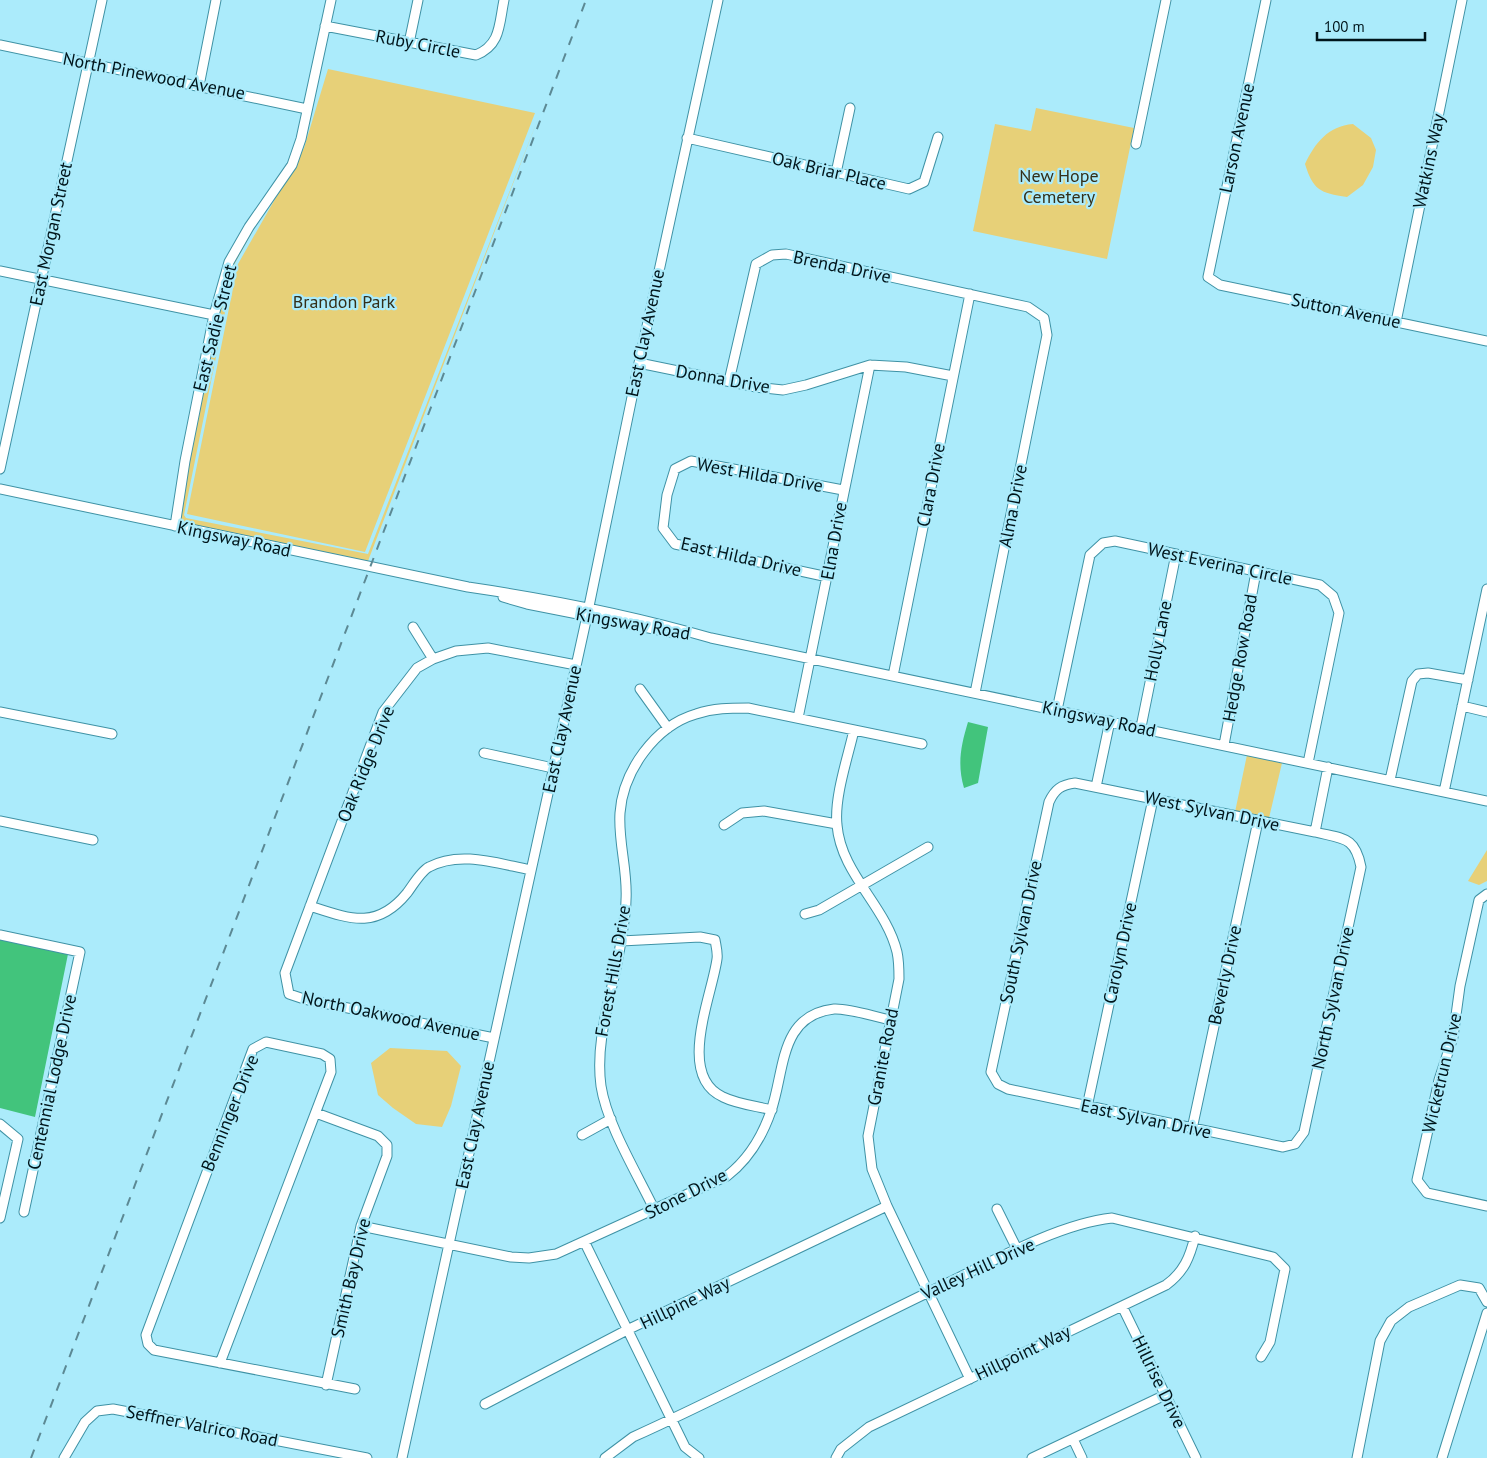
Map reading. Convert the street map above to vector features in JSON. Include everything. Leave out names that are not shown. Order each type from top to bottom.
[{"type":"street","name":"East Morgan Street","points":[[0,469],[102,0]]},
{"type":"street","points":[[199,86],[216,0]]},
{"type":"street","name":"East Sadie Street","points":[[175,526],[185,461],[214,315],[229,262],[249,227],[292,165],[301,139],[330,0]]},
{"type":"street","points":[[409,43],[418,0]]},
{"type":"street","name":"Ruby Circle","points":[[325,26],[476,55],[489,50],[496,37],[504,0]]},
{"type":"street","name":"East Clay Avenue","points":[[402,1458],[588,612],[639,363],[718,0]]},
{"type":"street","points":[[1136,144],[1166,0]]},
{"type":"street","name":"Larson Avenue","points":[[1208,277],[1266,0]]},
{"type":"street","name":"Watkins Way","points":[[1396,322],[1462,0]]},
{"type":"street","name":"North Pinewood Avenue","points":[[0,45],[307,109]]},
{"type":"street","points":[[836,172],[850,108]]},
{"type":"street","name":"Oak Briar Place","points":[[687,138],[909,189],[924,182],[938,137]]},
{"type":"street","name":"Brenda Drive","points":[[729,381],[756,264],[772,254],[786,254],[1028,306],[1044,318]]},
{"type":"street","points":[[0,271],[214,315]]},
{"type":"street","name":"Sutton Avenue","points":[[1208,277],[1220,285],[1487,341]]},
{"type":"street","name":"Clara Drive","points":[[893,676],[970,294]]},
{"type":"street","name":"Alma Drive","points":[[975,693],[1048,335],[1044,318]]},
{"type":"street","name":"Donna Drive","points":[[639,363],[783,390],[806,385],[870,365],[906,367],[953,376]]},
{"type":"street","name":"Elna Drive","points":[[798,718],[870,365]]},
{"type":"street","name":"West Hilda Drive","points":[[667,495],[675,469],[691,461],[843,490]]},
{"type":"street","name":"Kingsway Road","points":[[0,489],[468,587],[527,604],[588,612],[665,631],[711,638],[1487,801]]},
{"type":"street","name":"East Hilda Drive","points":[[667,495],[663,528],[675,544],[828,577]]},
{"type":"street","name":"West Everina Circle","points":[[1057,710],[1090,555],[1103,543],[1116,541],[1320,585],[1333,596],[1339,613],[1308,763]]},
{"type":"street","name":"Holly Lane","points":[[1141,727],[1176,554]]},
{"type":"street","name":"Hedge Row Road","points":[[1224,745],[1256,572]]},
{"type":"street","points":[[1444,792],[1468,680],[1484,621],[1487,589]]},
{"type":"street","points":[[413,626],[433,659]]},
{"type":"street","name":"Oak Ridge Drive","points":[[289,994],[285,973],[383,712],[417,668],[433,659],[456,651],[488,648],[576,665]]},
{"type":"street","points":[[1390,780],[1412,681],[1418,674],[1428,673],[1468,680]]},
{"type":"street","points":[[640,690],[668,728]]},
{"type":"street","points":[[1462,706],[1487,712]]},
{"type":"street","name":"Forest Hills Drive","points":[[655,1211],[611,1119],[601,1087],[599,1051],[621,942],[626,899],[620,813],[627,782],[644,752],[668,728],[694,714],[722,708],[748,708],[922,744]]},
{"type":"street","points":[[0,712],[112,734]]},
{"type":"street","points":[[1096,787],[1110,721]]},
{"type":"street","name":"Granite Road","points":[[854,730],[840,798],[837,824],[843,854],[890,931],[898,953],[899,979],[868,1136],[872,1169],[886,1206],[970,1379]]},
{"type":"street","points":[[484,753],[553,768]]},
{"type":"street","points":[[1315,832],[1328,767]]},
{"type":"street","name":"West Sylvan Drive","points":[[1063,784],[1075,783],[1315,832],[1347,840],[1358,850]]},
{"type":"street","name":"South Sylvan Drive","points":[[998,1084],[991,1072],[1048,802],[1054,791],[1063,784]]},
{"type":"street","name":"Carolyn Drive","points":[[1087,1107],[1153,799]]},
{"type":"street","points":[[724,825],[742,813],[764,811],[837,824]]},
{"type":"street","points":[[0,821],[93,840]]},
{"type":"street","name":"Beverly Drive","points":[[1192,1129],[1258,821]]},
{"type":"street","points":[[805,914],[820,910],[928,846]]},
{"type":"street","name":"North Sylvan Drive","points":[[1295,1144],[1304,1132],[1362,867],[1358,850]]},
{"type":"street","points":[[310,906],[350,919],[373,917],[395,907],[428,867],[453,859],[472,859],[531,870]]},
{"type":"street","name":"Wicketrun Drive","points":[[1487,894],[1479,900],[1460,986],[1453,1038],[1440,1080],[1417,1180],[1427,1193],[1487,1206]]},
{"type":"street","name":"Centennial Lodge Drive","points":[[0,935],[80,952],[24,1212]]},
{"type":"street","points":[[621,942],[700,937],[715,940],[718,957],[700,1039],[701,1071],[710,1087],[723,1097],[772,1110]]},
{"type":"street","name":"North Oakwood Avenue","points":[[289,994],[304,999],[494,1038]]},
{"type":"street","name":"Stone Drive","points":[[361,1226],[511,1257],[529,1258],[556,1254],[655,1211],[727,1176],[736,1169],[758,1142],[772,1110],[787,1044],[798,1026],[815,1014],[836,1009],[891,1020]]},
{"type":"street","name":"Benninger Drive","points":[[266,1042],[322,1054],[330,1059],[331,1072],[220,1363],[154,1350],[148,1344],[146,1335],[252,1049],[266,1042]]},
{"type":"street","name":"East Sylvan Drive","points":[[998,1084],[1008,1090],[1192,1129],[1283,1147],[1295,1144]]},
{"type":"street","name":"Smith Bay Drive","points":[[316,1113],[378,1136],[387,1145],[387,1156],[361,1226],[326,1385]]},
{"type":"street","points":[[582,1135],[611,1119]]},
{"type":"street","points":[[0,1124],[18,1139],[0,1218]]},
{"type":"street","name":"Hillpine Way","points":[[485,1404],[627,1330],[886,1206]]},
{"type":"street","points":[[997,1209],[1017,1249]]},
{"type":"street","name":"Valley Hill Drive","points":[[605,1458],[633,1437],[1017,1249],[1094,1220],[1112,1218],[1195,1236],[1273,1257],[1285,1270],[1270,1342],[1261,1356]]},
{"type":"street","name":"Hillpoint Way","points":[[836,1458],[841,1449],[869,1427],[1166,1285],[1177,1277],[1190,1258],[1195,1236]]},
{"type":"street","points":[[584,1243],[685,1447],[699,1458]]},
{"type":"street","points":[[1357,1458],[1380,1342],[1391,1321],[1409,1307],[1460,1285],[1479,1288],[1487,1302]]},
{"type":"street","name":"Hillrise Drive","points":[[1122,1306],[1196,1458]]},
{"type":"street","points":[[1442,1458],[1487,1313]]},
{"type":"street","points":[[220,1363],[326,1385],[355,1389]]},
{"type":"street","points":[[1032,1458],[1165,1394]]},
{"type":"street","name":"Seffner Valrico Road","points":[[64,1458],[85,1422],[97,1411],[113,1408],[367,1458]]},
{"type":"street","points":[[1073,1439],[1082,1458]]},
{"type":"green space","name":"Brandon Park","points":[[328,69],[535,113],[365,552],[187,514],[238,264],[304,148]]},
{"type":"green space","name":"New Hope Cemetery","points":[[1036,108],[1134,128],[1107,259],[973,231],[995,124],[1031,131]]},
{"type":"green space","points":[[539,116],[368,561],[180,523],[189,462],[218,316],[233,263],[261,216],[235,263],[184,515],[186,518],[368,554]]},
{"type":"green space","points":[[1353,124],[1371,138],[1376,150],[1373,167],[1363,185],[1347,197],[1324,192],[1311,180],[1305,164],[1313,149],[1329,132],[1344,125]]},
{"type":"green space","points":[[1247,755],[1282,763],[1269,818],[1235,812]]},
{"type":"green space","points":[[1487,850],[1487,881],[1479,885],[1468,881]]},
{"type":"green space","points":[[390,1048],[447,1051],[461,1066],[451,1106],[442,1127],[416,1124],[378,1095],[371,1063]]},
{"type":"shaded area","points":[[968,722],[988,727],[978,783],[964,788],[960,763],[963,739]]},
{"type":"shaded area","points":[[0,939],[68,954],[35,1117],[0,1108]]},
{"type":"railway","points":[[31,1458],[586,0]]}]
